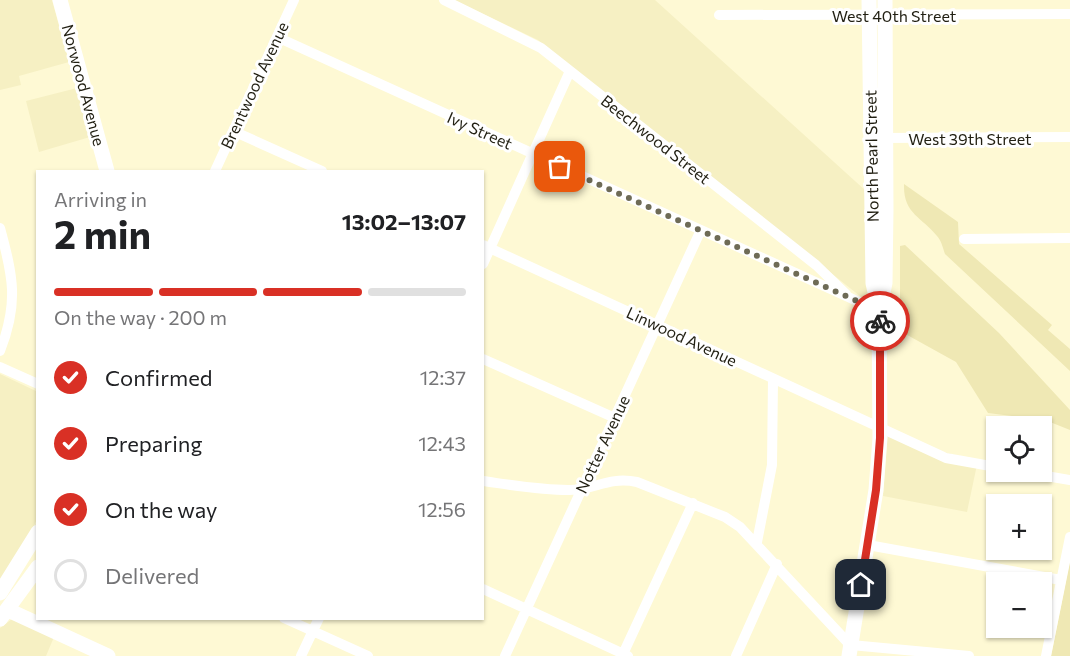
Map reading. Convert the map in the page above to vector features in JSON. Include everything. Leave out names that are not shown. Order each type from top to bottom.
[{"type":"street","name":"Norwood Avenue","points":[[60,0],[107,170]]},
{"type":"street","name":"Brentwood Avenue","points":[[214,170],[294,0]]},
{"type":"street","name":"Beechwood Street","points":[[444,0],[529,40],[816,266],[853,300]]},
{"type":"street","name":"West 40th Street","points":[[719,15],[877,8],[1070,14]]},
{"type":"street","name":"North Pearl Street","points":[[852,652],[876,490],[880,428],[879,311],[873,283],[878,138],[877,8]]},
{"type":"street","name":"Ivy Street","points":[[277,37],[700,232],[879,311]]},
{"type":"street","points":[[487,247],[533,154],[570,71]]},
{"type":"street","points":[[233,131],[320,170]]},
{"type":"street","name":"West 39th Street","points":[[878,138],[1070,137]]},
{"type":"street","points":[[0,228],[14,295],[10,327],[0,351]]},
{"type":"street","name":"Notter Avenue","points":[[505,656],[700,232]]},
{"type":"street","points":[[964,239],[1070,238]]},
{"type":"street","name":"Linwood Avenue","points":[[487,247],[946,458],[986,466]]},
{"type":"street","points":[[484,359],[615,418]]},
{"type":"street","points":[[0,367],[36,383]]},
{"type":"street","points":[[757,542],[772,465],[773,379]]},
{"type":"street","points":[[1052,477],[1070,480]]},
{"type":"street","points":[[484,481],[570,490],[611,479],[637,482],[725,517],[757,542],[852,652],[969,656]]},
{"type":"street","points":[[484,589],[626,655],[693,503]]},
{"type":"street","points":[[0,593],[36,535]]},
{"type":"street","points":[[1046,656],[1070,537]]},
{"type":"street","points":[[868,545],[1061,580]]},
{"type":"street","points":[[29,581],[28,571],[36,556]]},
{"type":"street","points":[[736,656],[777,564]]},
{"type":"street","points":[[36,570],[4,615],[108,656]]},
{"type":"street","points":[[288,620],[368,656]]},
{"type":"street","points":[[301,656],[318,620]]},
{"type":"shaded area","points":[[0,0],[52,0],[69,62],[19,76],[21,85],[0,90]]},
{"type":"shaded area","points":[[454,0],[655,0],[866,191],[870,304],[538,40]]},
{"type":"shaded area","points":[[77,88],[90,137],[39,152],[26,101]]},
{"type":"shaded area","points":[[904,184],[958,222],[959,244],[1052,325],[1048,330],[1070,349],[1070,371],[945,254],[938,238],[910,209]]},
{"type":"shaded area","points":[[905,245],[999,333],[1070,410],[1070,430],[1052,423],[1052,416],[1012,416],[988,413],[956,362],[900,331],[900,246]]},
{"type":"shaded area","points":[[0,374],[36,391],[36,521],[21,553],[0,584]]},
{"type":"shaded area","points":[[888,427],[943,452],[978,460],[967,512],[883,496]]},
{"type":"shaded area","points":[[1070,561],[1070,656],[1051,656]]},
{"type":"shaded area","points":[[12,619],[54,637],[46,656],[0,656],[0,628]]},
{"type":"way so far","points":[[560,167],[879,311],[880,321]]},
{"type":"route","points":[[861,585],[876,490],[880,438],[880,321]]}]
